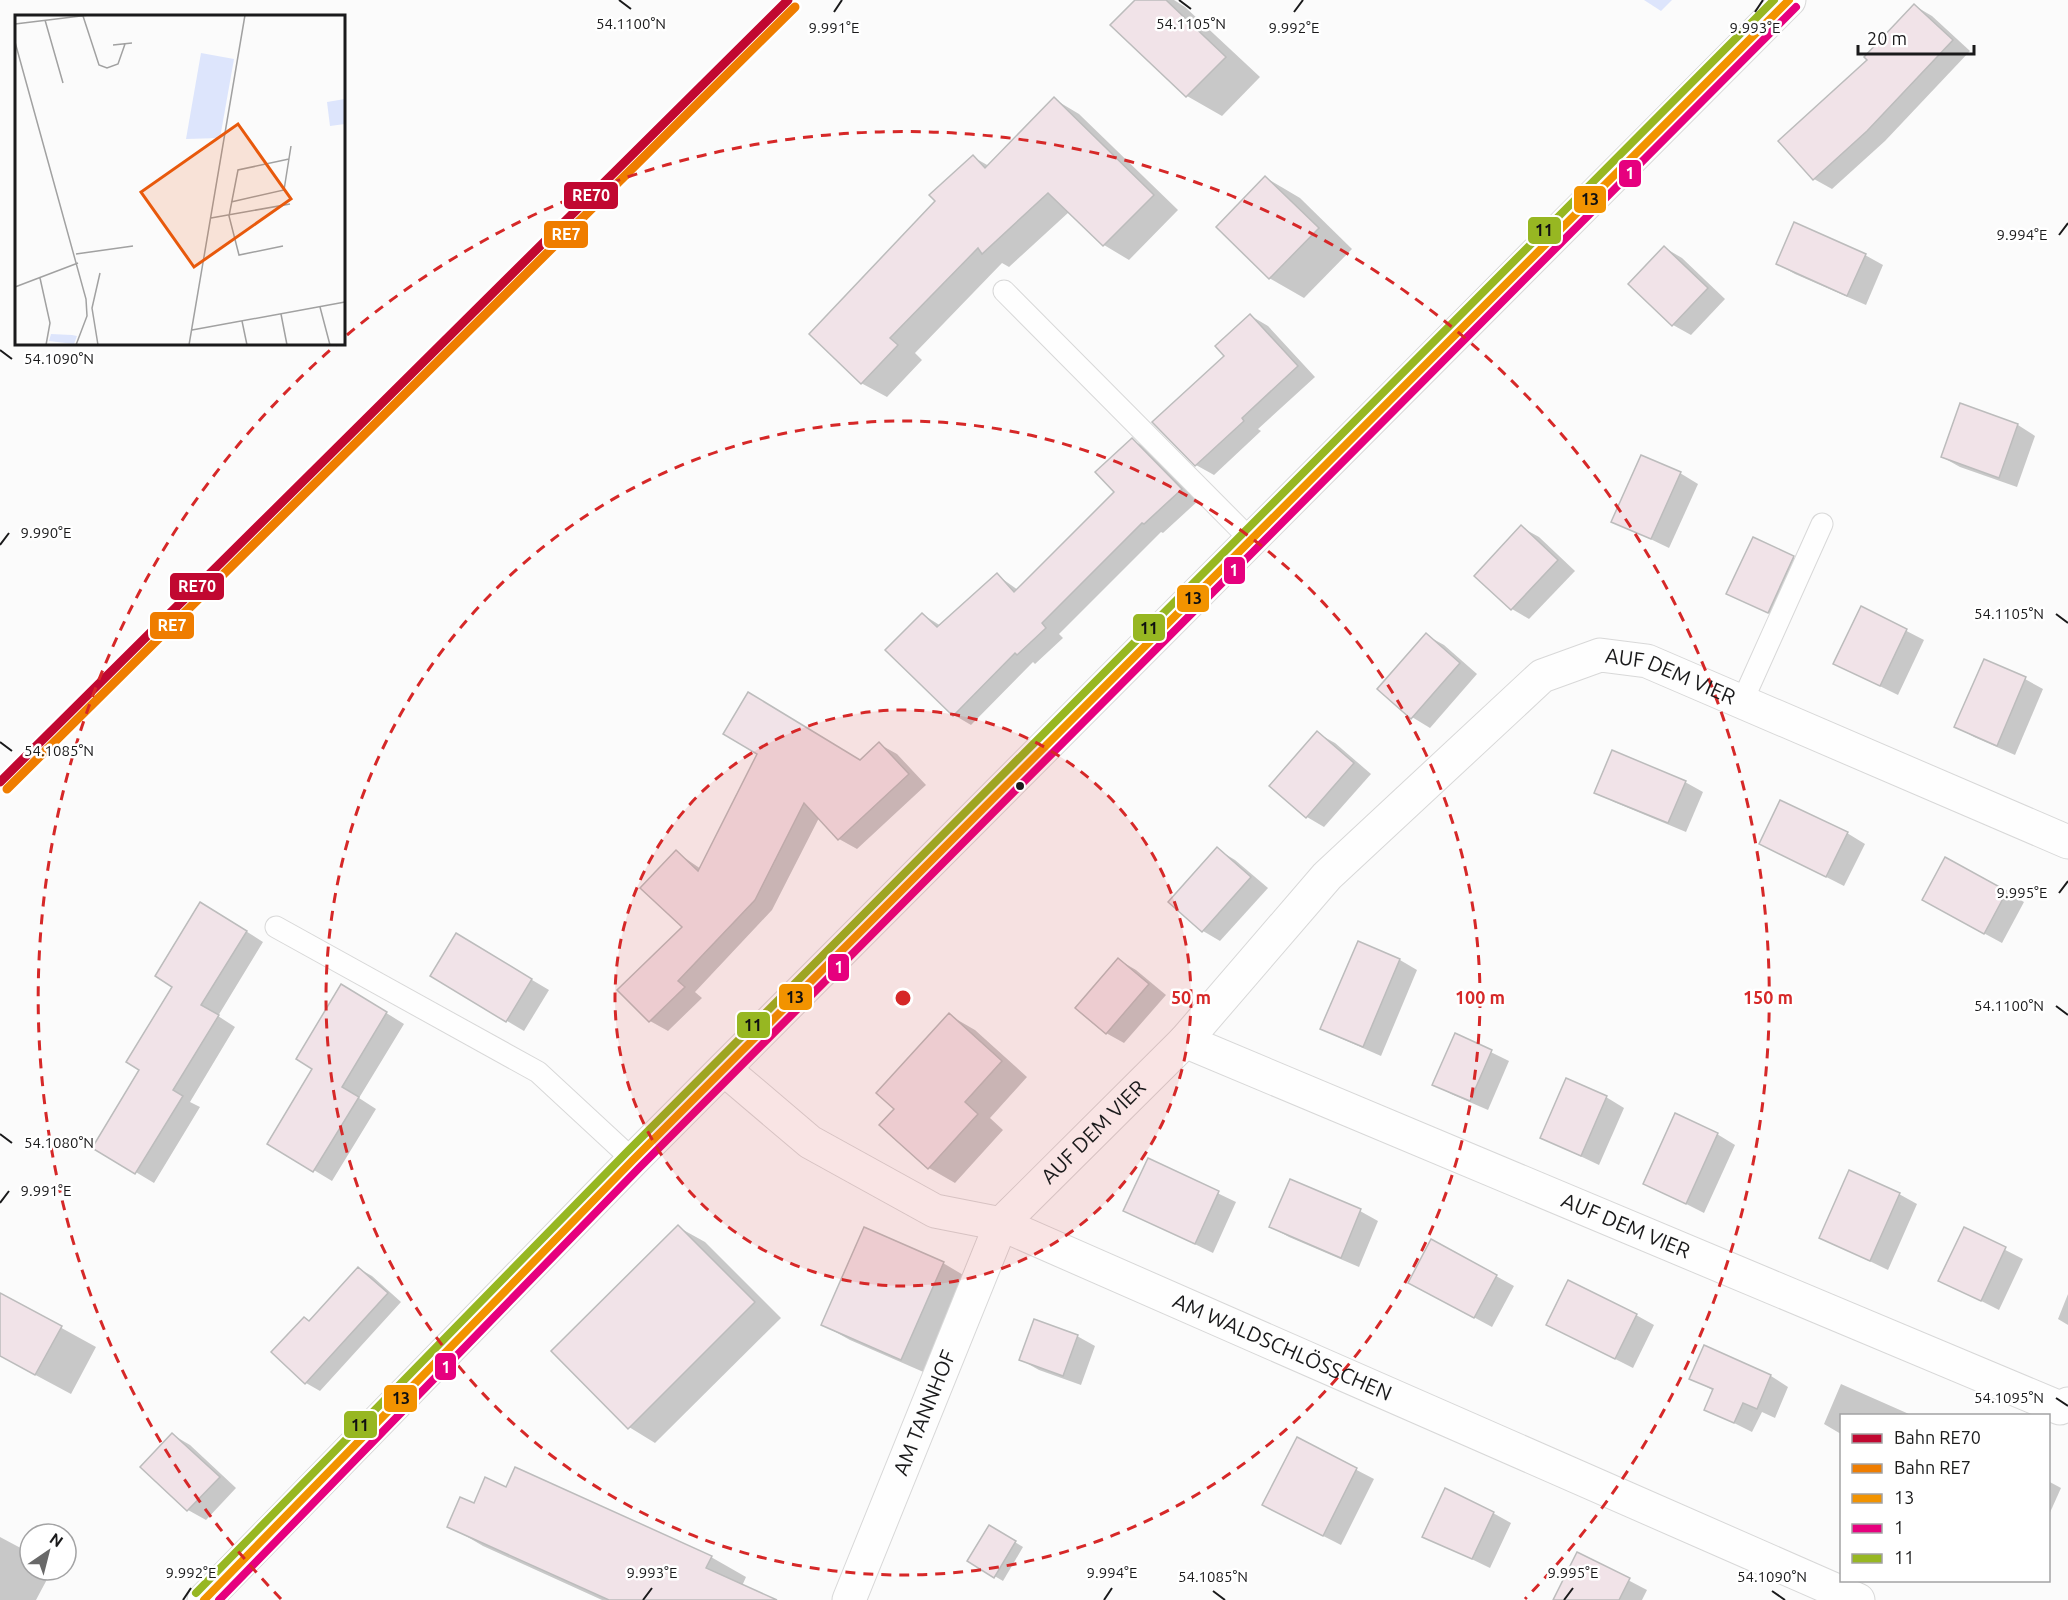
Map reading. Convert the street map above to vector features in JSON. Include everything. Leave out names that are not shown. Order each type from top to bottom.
[{"type":"street","points":[[204,1600],[633,1160],[1789,0]]},
{"type":"street","name":"AUF DEM VIER","points":[[1001,1224],[1185,1041],[1327,876],[1542,676],[1600,655],[1647,661],[2068,842]]},
{"type":"street","name":"AUF DEM VIER","points":[[1185,1041],[2060,1408],[2068,1404]]},
{"type":"street","name":"AM WALDSCHLÖSSCHEN","points":[[724,1069],[810,1142],[935,1211],[1001,1224],[1858,1600]]},
{"type":"street","name":"AM TANNHOF","points":[[849,1600],[1001,1224]]},
{"type":"lane","points":[[1004,291],[1250,539]]},
{"type":"lane","points":[[1742,702],[1822,524]]},
{"type":"lane","points":[[276,927],[538,1072],[633,1160]]},
{"type":"shaded area","points":[[1644,0],[1672,0],[1661,11]]},
{"type":"building","points":[[1135,0],[1166,0],[1226,57],[1186,97],[1110,25]]},
{"type":"building","points":[[1914,4],[1953,40],[1867,131],[1813,180],[1778,141],[1867,60],[1864,57]]},
{"type":"building","points":[[1054,97],[1154,195],[1103,246],[1048,193],[982,254],[978,248],[890,338],[898,345],[861,384],[809,334],[935,201],[929,195],[973,155],[985,168]]},
{"type":"building","points":[[1265,176],[1319,228],[1269,279],[1216,227]]},
{"type":"building","points":[[1794,222],[1866,254],[1847,296],[1776,264]]},
{"type":"building","points":[[1664,246],[1708,288],[1672,326],[1628,284]]},
{"type":"building","points":[[1250,314],[1298,366],[1242,418],[1244,421],[1195,466],[1152,422],[1224,356],[1215,346]]},
{"type":"building","points":[[1960,403],[2018,424],[1999,478],[1941,457]]},
{"type":"building","points":[[1132,438],[1182,489],[1144,524],[1142,523],[1042,623],[1046,628],[1017,655],[1015,653],[953,716],[885,650],[922,613],[937,627],[997,573],[1014,592],[1114,492],[1095,472]]},
{"type":"building","points":[[1641,455],[1681,472],[1651,539],[1611,522]]},
{"type":"building","points":[[1521,525],[1558,560],[1511,610],[1474,576]]},
{"type":"building","points":[[1753,537],[1794,556],[1768,613],[1726,594]]},
{"type":"building","points":[[1861,606],[1907,629],[1880,686],[1833,664]]},
{"type":"building","points":[[1426,633],[1460,663],[1411,719],[1377,689]]},
{"type":"building","points":[[1984,659],[2026,677],[1997,746],[1954,727]]},
{"type":"building","points":[[748,692],[860,760],[879,742],[909,774],[838,840],[804,803],[755,900],[678,981],[685,987],[649,1022],[617,990],[682,927],[640,888],[676,850],[698,871],[757,754],[723,734]]},
{"type":"building","points":[[1317,731],[1354,763],[1306,818],[1269,786]]},
{"type":"building","points":[[1612,750],[1686,781],[1668,823],[1594,793]]},
{"type":"building","points":[[1780,800],[1848,832],[1826,877],[1759,844]]},
{"type":"building","points":[[1217,847],[1251,877],[1202,932],[1168,902]]},
{"type":"building","points":[[1945,857],[2007,891],[1984,934],[1922,900]]},
{"type":"building","points":[[200,902],[247,931],[201,1005],[219,1015],[173,1090],[183,1096],[135,1174],[92,1148],[139,1070],[126,1062],[172,987],[155,976]]},
{"type":"building","points":[[456,933],[532,979],[506,1022],[430,976]]},
{"type":"building","points":[[1358,941],[1400,959],[1363,1047],[1320,1029]]},
{"type":"building","points":[[1118,958],[1149,984],[1106,1034],[1075,1008]]},
{"type":"building","points":[[341,984],[387,1012],[342,1087],[359,1097],[313,1172],[267,1144],[312,1069],[296,1059]]},
{"type":"building","points":[[949,1013],[1002,1061],[965,1102],[978,1114],[928,1169],[879,1125],[894,1109],[876,1093]]},
{"type":"building","points":[[1455,1033],[1492,1050],[1470,1101],[1432,1085]]},
{"type":"building","points":[[1566,1078],[1607,1096],[1581,1156],[1540,1138]]},
{"type":"building","points":[[1675,1113],[1718,1133],[1686,1204],[1643,1184]]},
{"type":"building","points":[[1148,1158],[1219,1191],[1195,1244],[1123,1211]]},
{"type":"building","points":[[1849,1170],[1900,1193],[1870,1261],[1819,1238]]},
{"type":"building","points":[[1290,1179],[1361,1209],[1341,1258],[1269,1227]]},
{"type":"building","points":[[678,1225],[755,1302],[628,1429],[551,1351]]},
{"type":"building","points":[[864,1227],[944,1262],[901,1360],[821,1325]]},
{"type":"building","points":[[1964,1227],[2006,1247],[1981,1301],[1938,1281]]},
{"type":"building","points":[[1431,1239],[1497,1275],[1474,1318],[1408,1283]]},
{"type":"building","points":[[358,1267],[388,1293],[305,1384],[271,1352],[304,1317],[309,1321]]},
{"type":"building","points":[[1568,1280],[1637,1314],[1615,1359],[1546,1325]]},
{"type":"building","points":[[0,1293],[62,1326],[35,1375],[0,1356]]},
{"type":"building","points":[[1034,1319],[1078,1335],[1063,1376],[1019,1360]]},
{"type":"building","points":[[1704,1345],[1771,1375],[1757,1409],[1743,1403],[1734,1423],[1704,1410],[1713,1389],[1689,1379]]},
{"type":"building","points":[[172,1433],[220,1477],[187,1511],[140,1467]]},
{"type":"building","points":[[1297,1437],[1357,1468],[1323,1536],[1262,1505]]},
{"type":"building","points":[[515,1467],[712,1556],[706,1568],[777,1600],[609,1600],[447,1527],[460,1497],[474,1503],[485,1477],[506,1487]]},
{"type":"building","points":[[1445,1488],[1494,1512],[1472,1559],[1422,1537]]},
{"type":"building","points":[[989,1525],[1016,1541],[994,1578],[967,1561]]},
{"type":"building","points":[[1577,1552],[1630,1578],[1619,1600],[1553,1600]]},
{"type":"rail line","name":"RE70","points":[[0,782],[788,0]]},
{"type":"rail line","name":"RE7","points":[[7,789],[795,7]]},
{"type":"transit line","name":"11","points":[[196,1593],[626,1153],[1774,0]]},
{"type":"transit line","name":"13","points":[[204,1600],[633,1160],[1789,0]]},
{"type":"transit line","name":"1","points":[[219,1600],[640,1167],[1796,7]]}]
